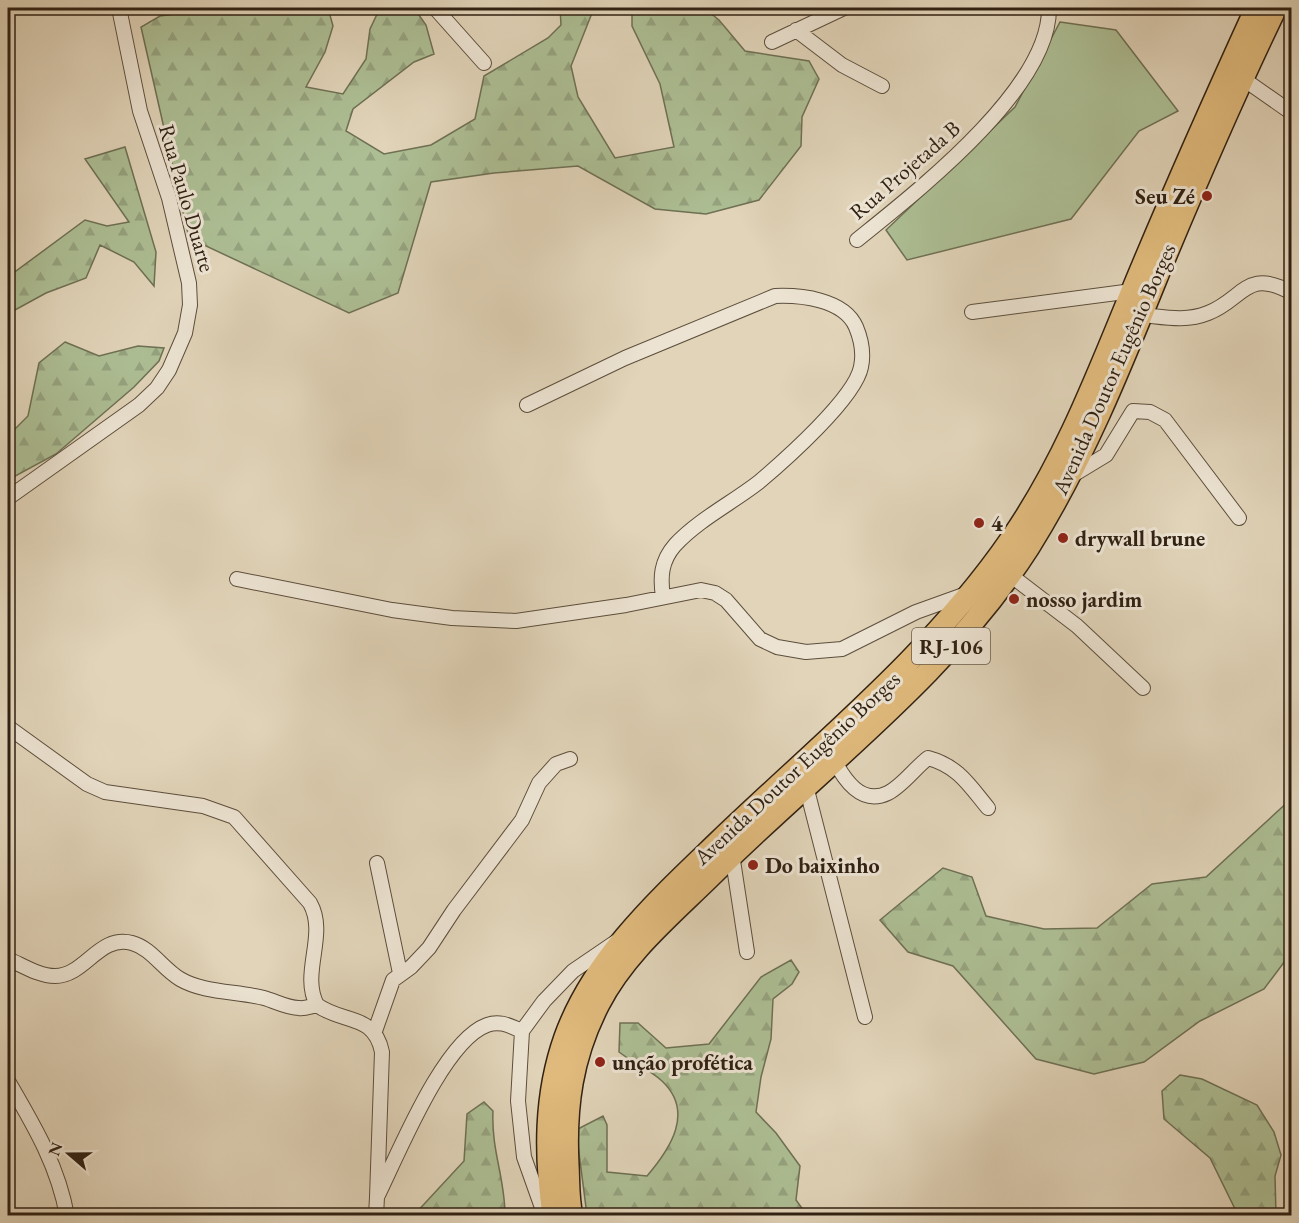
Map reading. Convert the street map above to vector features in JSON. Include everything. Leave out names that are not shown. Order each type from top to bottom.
[{"type":"highway","name":"Avenida Doutor Eugênio Borges","points":[[553,1215],[548,1172],[547,1118],[555,1070],[566,1034],[585,996],[626,935],[762,800],[870,701],[925,646],[1012,538],[1073,434],[1193,145],[1256,8]]},
{"type":"highway","name":"Avenida Doutor Eugênio Borges","points":[[572,1215],[566,1123],[572,1076],[583,1039],[601,1000],[622,969],[655,931],[732,854],[927,671],[988,606],[1028,548],[1068,477],[1142,315],[1242,78],[1276,8]]},
{"type":"street","name":"Rua Paulo Duarte","points":[[8,498],[139,405],[157,388],[169,370],[185,333],[190,305],[189,283],[169,198],[140,111],[119,8]]},
{"type":"street","points":[[435,8],[484,63]]},
{"type":"street","points":[[772,42],[844,8]]},
{"type":"street","name":"Rua Projetada B","points":[[857,240],[948,166],[994,116],[1035,57],[1042,40],[1049,8]]},
{"type":"street","points":[[796,30],[842,65],[882,86]]},
{"type":"street","points":[[1242,78],[1292,113]]},
{"type":"street","points":[[1142,315],[1191,318],[1209,313],[1245,288],[1258,283],[1269,282],[1292,292]]},
{"type":"street","points":[[972,312],[1132,291]]},
{"type":"street","points":[[527,405],[625,358],[775,296],[800,295],[830,304],[853,319],[861,340],[861,366],[857,378],[841,403],[759,481],[674,546],[661,572],[663,597]]},
{"type":"street","points":[[1068,477],[1106,455],[1133,411],[1150,412],[1165,420],[1239,518]]},
{"type":"street","points":[[1009,574],[1077,626],[1143,688]]},
{"type":"street","points":[[237,579],[392,610],[452,618],[516,621],[626,605],[700,590],[716,593],[743,617],[760,639],[777,647],[806,652],[842,648],[916,612],[970,592]]},
{"type":"street","points":[[8,728],[87,784],[105,792],[203,806],[229,814],[241,822],[310,903],[317,915],[312,981],[317,1005]]},
{"type":"street","points":[[834,760],[845,783],[858,792],[874,796],[888,793],[928,758],[943,762],[954,768],[988,808]]},
{"type":"street","points":[[376,1215],[382,1052],[375,1031],[393,980],[411,967],[429,948],[454,910],[522,820],[539,783],[556,764],[570,759]]},
{"type":"street","points":[[806,786],[865,1017]]},
{"type":"street","points":[[732,854],[747,952]]},
{"type":"street","points":[[377,862],[400,973]]},
{"type":"street","points":[[545,1215],[539,1203],[525,1156],[518,1101],[522,1031],[544,1001],[573,971],[626,935]]},
{"type":"street","points":[[8,959],[41,973],[55,976],[68,974],[102,948],[118,942],[132,943],[144,949],[178,978],[193,986],[232,991],[297,1008],[317,1005],[375,1031]]},
{"type":"street","points":[[377,1197],[438,1074],[465,1041],[489,1024],[505,1023],[522,1031]]},
{"type":"street","points":[[8,1081],[35,1126],[56,1171],[67,1215]]},
{"type":"green space","points":[[223,8],[328,8],[333,26],[325,52],[306,87],[343,94],[366,59],[370,29],[380,8],[414,8],[426,25],[434,54],[414,62],[353,109],[346,131],[384,154],[431,145],[475,119],[484,76],[548,38],[561,25],[560,8],[594,8],[571,66],[578,97],[615,158],[674,147],[660,84],[632,26],[632,8],[704,8],[719,20],[745,51],[809,61],[819,79],[802,117],[801,146],[759,200],[706,214],[655,209],[578,166],[494,173],[431,182],[398,293],[349,313],[189,238],[141,27],[160,16]]},
{"type":"green space","points":[[1060,22],[1116,30],[1178,111],[1139,131],[1071,219],[907,260],[886,230],[1015,107]]},
{"type":"green space","points":[[125,147],[156,252],[154,286],[134,262],[100,245],[86,278],[46,293],[13,311],[8,338],[8,277],[85,220],[107,226],[129,222],[85,159]]},
{"type":"green space","points":[[65,342],[99,356],[138,346],[164,348],[159,361],[134,387],[56,454],[8,480],[8,432],[10,434],[28,416],[39,363]]},
{"type":"green space","points":[[1291,799],[1291,953],[1264,989],[1200,1021],[1144,1062],[1094,1074],[1036,1059],[953,966],[908,952],[880,920],[943,868],[972,877],[986,916],[1044,929],[1097,928],[1152,884],[1206,877]]},
{"type":"green space","points":[[791,960],[799,972],[792,984],[773,999],[771,1039],[761,1077],[756,1112],[776,1133],[800,1166],[796,1200],[807,1215],[587,1215],[576,1130],[603,1116],[607,1125],[607,1172],[647,1176],[664,1154],[676,1130],[677,1105],[672,1093],[652,1073],[619,1052],[620,1023],[638,1023],[666,1048],[709,1044],[761,977]]},
{"type":"green space","points":[[1180,1075],[1202,1079],[1257,1105],[1274,1132],[1281,1155],[1275,1176],[1276,1215],[1238,1215],[1210,1158],[1164,1119],[1162,1091]]},
{"type":"green space","points":[[484,1102],[493,1111],[494,1138],[505,1215],[414,1215],[464,1161],[467,1114]]},
{"type":"place","name":"Seu Zé","points":[[1207,196]]},
{"type":"place","name":"4","points":[[979,523]]},
{"type":"place","name":"drywall brune","points":[[1063,538]]},
{"type":"place","name":"nosso jardim","points":[[1014,599]]},
{"type":"place","name":"Do baixinho","points":[[753,865]]},
{"type":"place","name":"unção profética","points":[[600,1062]]}]
